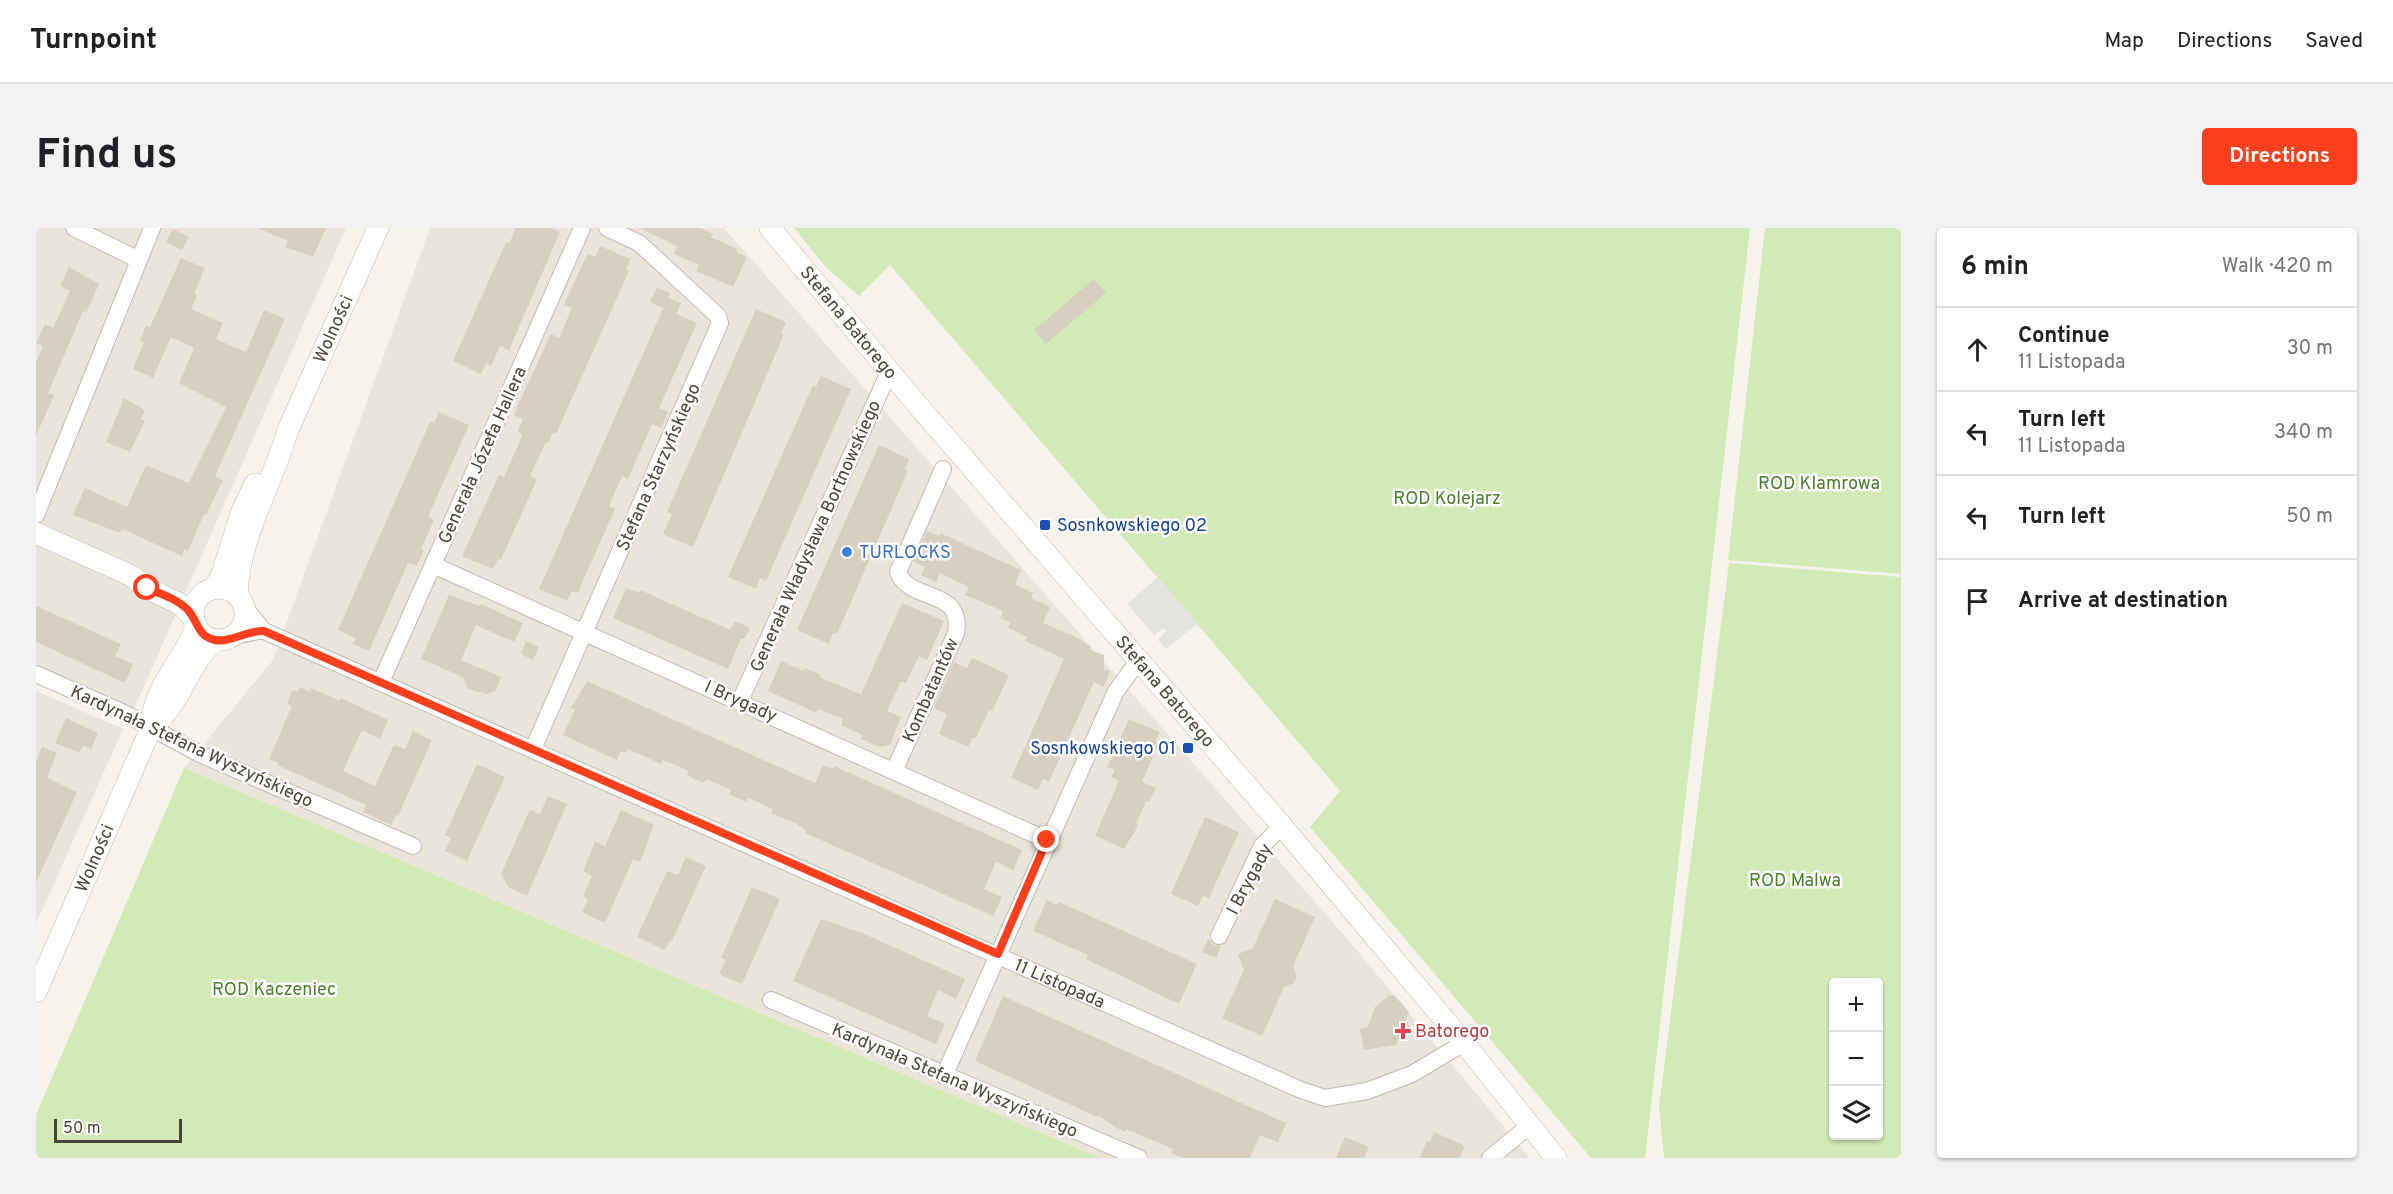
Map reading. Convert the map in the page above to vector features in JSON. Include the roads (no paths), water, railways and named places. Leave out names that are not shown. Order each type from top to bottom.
[{"type":"street","points":[[74,228],[137,259]]},
{"type":"street","points":[[36,515],[137,259],[152,228]]},
{"type":"street","name":"Wolności","points":[[241,601],[237,580],[249,535],[279,461],[288,430],[378,228]]},
{"type":"street","name":"Generała Józefa Hallera","points":[[381,682],[582,228]]},
{"type":"street","name":"Stefana Starzyńskiego","points":[[533,749],[720,322],[718,316],[639,243],[607,228]]},
{"type":"street","name":"Stefana Batorego","points":[[770,228],[889,372],[1282,826],[1464,1043],[1556,1158]]},
{"type":"street","name":"Generała Władysława Bortnowskiego","points":[[740,701],[889,372]]},
{"type":"street","name":"Wolności","points":[[209,591],[225,567],[242,511],[268,456],[288,430]]},
{"type":"street","name":"Kombatantów","points":[[894,771],[956,633],[958,623],[956,613],[949,605],[909,586],[901,580],[898,572],[943,469]]},
{"type":"street","points":[[36,532],[132,576],[147,588],[180,604],[205,636],[226,638],[263,630]]},
{"type":"street","name":"I Brygady","points":[[433,565],[1047,840]]},
{"type":"street","points":[[132,576],[152,578],[188,590],[209,591],[224,588],[241,601],[243,626],[226,638]]},
{"type":"street","points":[[195,622],[195,604],[209,591]]},
{"type":"street","name":"11 Listopada","points":[[241,601],[263,630],[1301,1090],[1325,1098],[1390,1084],[1430,1065],[1464,1043]]},
{"type":"street","name":"Wolności","points":[[36,992],[151,727],[151,709],[189,644],[195,622]]},
{"type":"street","name":"Wolności","points":[[151,727],[165,716],[199,658],[226,638]]},
{"type":"street","points":[[944,1076],[1047,840],[1116,691],[1139,660]]},
{"type":"street","name":"Kardynała Stefana Wyszyńskiego","points":[[36,674],[124,713],[200,754],[413,846]]},
{"type":"street","name":"I Brygady","points":[[1219,936],[1262,846],[1282,826]]},
{"type":"street","name":"Kardynała Stefana Wyszyńskiego","points":[[771,1000],[1138,1158]]},
{"type":"street","points":[[1490,1158],[1529,1126]]},
{"type":"place","name":"Sosnkowskiego 02","points":[[1045,525]]},
{"type":"place","name":"TURLOCKS","points":[[847,552]]},
{"type":"place","name":"Sosnkowskiego 01","points":[[1188,748]]},
{"type":"place","name":"Batorego","points":[[1403,1031]]},
{"type":"park label","name":"ROD Klamrowa","points":[[1819,483]]},
{"type":"park label","name":"ROD Kolejarz","points":[[1447,498]]},
{"type":"park label","name":"ROD Malwa","points":[[1795,880]]},
{"type":"park label","name":"ROD Kaczeniec","points":[[274,989]]}]
